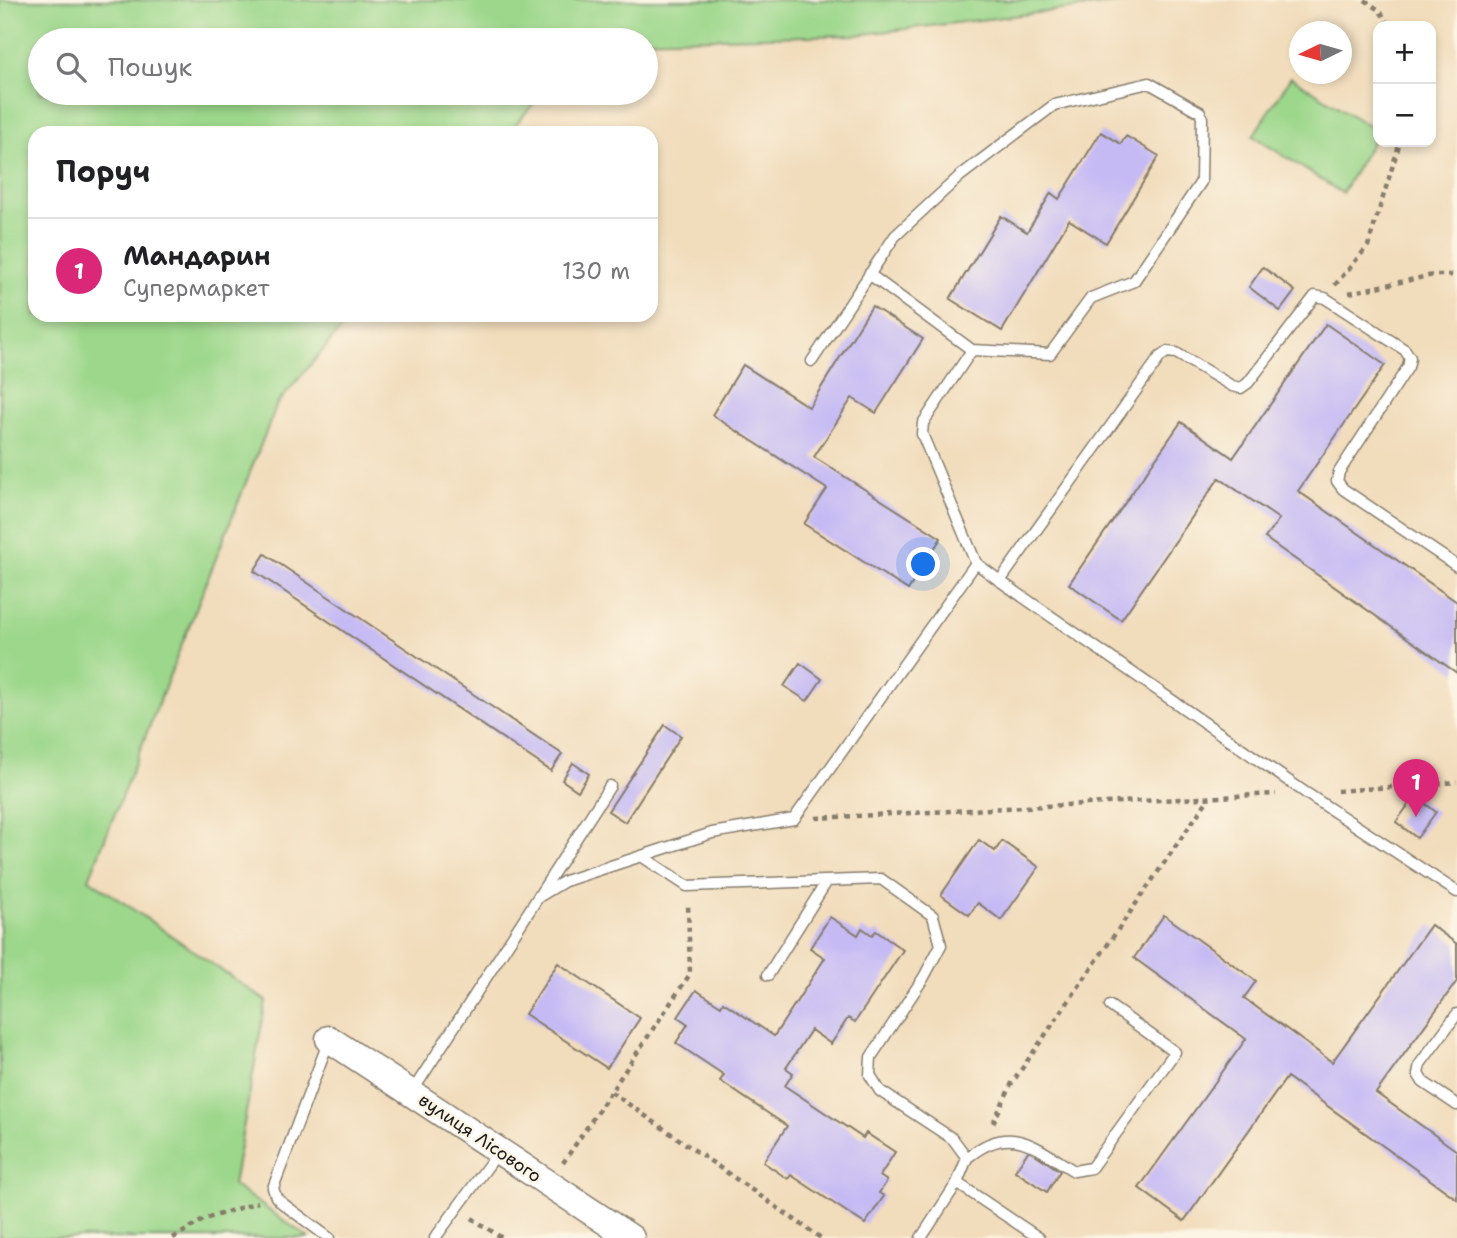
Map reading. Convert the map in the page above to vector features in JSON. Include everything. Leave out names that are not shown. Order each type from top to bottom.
[{"type":"street","name":"вулиця Лісового","points":[[329,1039],[631,1238]]},
{"type":"lane","points":[[812,361],[869,274],[895,236],[939,194],[1054,105],[1149,83],[1200,112],[1202,178],[1134,281],[1091,298],[1050,354],[972,350],[869,274]]},
{"type":"lane","points":[[1000,581],[1160,356],[1167,352],[1176,353],[1232,386],[1241,388],[1248,383],[1315,296],[1325,298],[1405,350],[1410,358],[1408,367],[1339,472],[1337,481],[1343,489],[1457,566]]},
{"type":"lane","points":[[972,350],[921,429],[976,563],[1306,793],[1457,892]]},
{"type":"lane","points":[[540,896],[565,881],[712,833],[794,820],[976,563]]},
{"type":"lane","points":[[412,1093],[610,786]]},
{"type":"lane","points":[[643,857],[687,886],[881,878],[933,916],[941,945],[924,977],[871,1057],[870,1075],[880,1091],[953,1139],[967,1158]]},
{"type":"lane","points":[[768,975],[827,880]]},
{"type":"lane","points":[[921,1238],[957,1183],[967,1158],[981,1146],[1001,1138],[1025,1140],[1074,1171],[1091,1168],[1175,1052],[1110,1006]]},
{"type":"lane","points":[[1457,1014],[1420,1065],[1418,1074],[1423,1082],[1457,1105]]},
{"type":"lane","points":[[329,1039],[274,1188],[276,1197],[330,1238]]},
{"type":"lane","points":[[435,1238],[499,1151]]},
{"type":"lane","points":[[957,1183],[1039,1238]]},
{"type":"path","points":[[1366,0],[1380,11],[1387,21]]},
{"type":"path","points":[[1325,298],[1368,246],[1398,147]]},
{"type":"path","points":[[1325,298],[1433,275],[1457,275]]},
{"type":"path","points":[[794,820],[1306,793],[1457,782]]},
{"type":"path","points":[[981,1146],[1012,1083],[1210,798]]},
{"type":"path","points":[[549,1184],[691,974],[687,886]]},
{"type":"path","points":[[611,1092],[821,1238]]},
{"type":"path","points":[[173,1238],[205,1219],[276,1197]]},
{"type":"path","points":[[457,1208],[502,1238]]},
{"type":"green space","points":[[0,0],[1144,0],[856,35],[658,39],[658,28],[28,28],[28,105],[532,105],[514,126],[28,126],[28,322],[347,322],[277,404],[89,879],[266,1001],[233,1185],[309,1238],[0,1238]]},
{"type":"green space","points":[[1289,80],[1289,84],[1302,84],[1373,129],[1373,140],[1342,193],[1253,136]]},
{"type":"building","points":[[1101,132],[1121,144],[1126,136],[1159,156],[1106,243],[1069,220],[1002,331],[950,299],[1001,216],[1027,232],[1051,193],[1059,199]]},
{"type":"building","points":[[1263,267],[1295,291],[1280,311],[1249,287]]},
{"type":"building","points":[[872,306],[923,339],[876,413],[852,398],[814,457],[941,538],[908,590],[804,524],[827,489],[712,415],[743,365],[809,407]]},
{"type":"building","points":[[1326,324],[1385,365],[1298,491],[1457,602],[1457,673],[1265,538],[1279,519],[1219,478],[1121,620],[1069,584],[1181,422],[1233,458]]},
{"type":"building","points":[[265,554],[562,754],[551,771],[254,571]]},
{"type":"building","points":[[800,663],[822,679],[807,701],[784,686]]},
{"type":"building","points":[[665,725],[681,736],[625,822],[608,811]]},
{"type":"building","points":[[573,763],[589,774],[578,791],[562,780]]},
{"type":"building","points":[[1415,796],[1436,812],[1417,838],[1396,822]]},
{"type":"building","points":[[979,840],[995,851],[1002,841],[1039,867],[1001,920],[978,903],[969,915],[941,895]]},
{"type":"building","points":[[1164,915],[1256,981],[1244,998],[1332,1062],[1431,925],[1457,944],[1457,981],[1376,1093],[1457,1151],[1457,1199],[1287,1077],[1184,1221],[1139,1188],[1246,1039],[1134,958]]},
{"type":"building","points":[[830,917],[858,935],[862,928],[872,935],[876,931],[903,950],[855,1022],[848,1018],[831,1044],[811,1030],[786,1068],[793,1073],[785,1086],[863,1138],[866,1133],[895,1152],[880,1176],[887,1181],[879,1193],[884,1196],[865,1224],[791,1175],[788,1179],[763,1162],[787,1126],[720,1081],[724,1075],[676,1043],[688,1024],[678,1017],[696,990],[721,1006],[723,1002],[774,1036],[825,958],[810,948]]},
{"type":"building","points":[[558,963],[640,1018],[607,1068],[525,1014]]},
{"type":"building","points":[[1029,1150],[1060,1171],[1047,1192],[1015,1171]]},
{"type":"place","name":"Мандарин","points":[[1416,817]]}]
